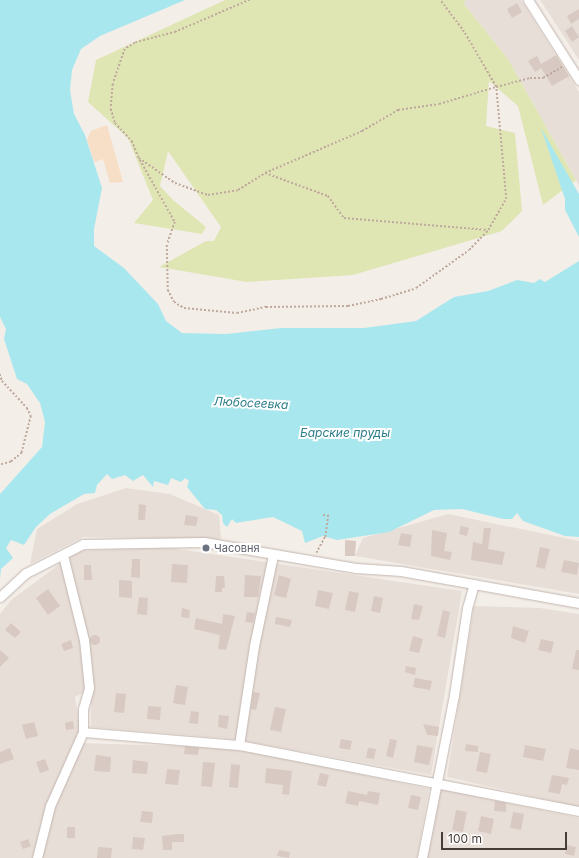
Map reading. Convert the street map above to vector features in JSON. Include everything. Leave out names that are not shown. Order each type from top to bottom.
[{"type":"street","points":[[528,0],[579,80]]},
{"type":"street","points":[[0,597],[26,573],[83,544],[215,544],[314,562],[401,571],[472,581],[579,603]]},
{"type":"street","points":[[213,554],[215,544]]},
{"type":"street","points":[[37,858],[50,806],[83,732],[83,709],[89,688],[85,647],[63,555]]},
{"type":"street","points":[[239,745],[254,646],[273,555]]},
{"type":"street","points":[[422,858],[437,783],[472,581]]},
{"type":"street","points":[[83,732],[239,745],[579,811]]},
{"type":"path","points":[[250,0],[176,32],[135,42],[125,50],[113,84],[111,109],[115,123],[132,141],[139,158],[175,222],[167,245],[168,290],[174,302],[184,308],[237,313],[266,307],[348,306],[382,299],[416,288],[469,250],[488,230],[506,199],[496,87],[464,32],[440,0]]},
{"type":"path","points":[[139,158],[175,183],[208,195],[238,190],[265,173],[362,131],[398,110],[439,104],[530,78],[543,78],[569,65]]},
{"type":"path","points":[[265,173],[328,196],[344,218],[488,230]]},
{"type":"path","points":[[0,374],[2,381],[27,408],[31,416],[22,453],[11,462],[0,465]]},
{"type":"path","points":[[314,562],[325,537],[329,516],[323,515]]},
{"type":"shaded area","points":[[465,0],[521,0],[579,92],[579,185],[508,59],[464,4]]},
{"type":"shaded area","points":[[540,0],[579,0],[579,60]]},
{"type":"shaded area","points":[[126,488],[170,494],[219,515],[221,539],[83,537],[30,564],[37,529],[77,504]]},
{"type":"shaded area","points":[[448,514],[579,541],[579,594],[355,556],[363,538]]},
{"type":"shaded area","points":[[165,547],[462,591],[431,775],[234,739],[91,727],[91,695],[68,564],[73,551]]},
{"type":"shaded area","points":[[61,563],[82,647],[86,692],[75,697],[81,730],[33,858],[0,858],[0,614],[11,600]]},
{"type":"shaded area","points":[[474,606],[540,608],[579,614],[579,807],[447,777]]},
{"type":"shaded area","points":[[81,743],[238,748],[429,789],[417,858],[40,858],[51,810]]},
{"type":"shaded area","points":[[440,789],[579,818],[579,858],[427,858]]},
{"type":"green space","points":[[225,0],[465,0],[464,4],[508,59],[576,180],[543,205],[518,106],[489,81],[486,126],[515,133],[522,211],[502,231],[353,275],[247,282],[159,267],[206,241],[214,241],[221,227],[168,151],[160,186],[173,200],[206,227],[202,234],[134,223],[153,200],[128,138],[88,102],[96,60]]},
{"type":"sand","points":[[107,125],[123,182],[110,183],[103,159],[94,162],[87,140],[91,131]]},
{"type":"water","name":"Барские пруды","points":[[0,0],[185,0],[100,36],[81,49],[72,70],[70,90],[74,114],[85,135],[102,188],[94,229],[94,246],[124,268],[158,304],[166,321],[182,333],[227,334],[281,328],[364,328],[416,321],[454,297],[488,291],[517,280],[534,283],[540,279],[545,282],[579,261],[579,537],[565,536],[523,521],[517,513],[512,519],[503,519],[462,509],[434,510],[389,532],[337,540],[323,536],[305,543],[302,531],[273,517],[236,523],[232,519],[227,527],[223,523],[222,515],[216,510],[205,509],[187,487],[189,481],[185,478],[181,482],[171,478],[168,485],[154,481],[153,487],[143,475],[133,481],[125,475],[112,479],[107,474],[97,485],[95,493],[84,494],[50,514],[36,527],[24,545],[11,540],[6,548],[13,558],[1,569],[0,579],[0,494],[42,447],[45,422],[40,403],[27,384],[17,379],[4,339],[6,329],[0,317]]},
{"type":"water","points":[[541,128],[579,194],[579,237],[565,210],[565,199]]},
{"type":"building","points":[[517,3],[522,12],[512,18],[507,9]]},
{"type":"building","points":[[579,9],[579,19],[571,24],[567,16]]},
{"type":"building","points":[[572,26],[579,37],[572,42],[565,31]]},
{"type":"building","points":[[556,55],[569,76],[552,86],[541,68],[535,72],[528,61],[537,56],[541,64]]},
{"type":"building","points":[[139,504],[146,505],[145,520],[138,520]]},
{"type":"building","points":[[186,515],[198,517],[196,526],[184,525]]},
{"type":"building","points":[[461,526],[469,528],[467,536],[459,534]]},
{"type":"building","points":[[484,528],[491,528],[488,549],[505,552],[502,565],[471,560],[473,542],[482,544]]},
{"type":"building","points":[[432,530],[447,533],[444,551],[452,552],[450,560],[431,556]]},
{"type":"building","points":[[401,533],[412,535],[410,547],[398,545]]},
{"type":"building","points":[[345,540],[356,541],[355,556],[345,556]]},
{"type":"building","points":[[540,547],[550,549],[545,569],[536,567]]},
{"type":"building","points":[[132,559],[140,559],[140,578],[131,577]]},
{"type":"building","points":[[564,560],[579,563],[577,575],[561,572]]},
{"type":"building","points":[[172,564],[188,565],[187,583],[171,582]]},
{"type":"building","points":[[84,565],[91,565],[92,580],[84,580]]},
{"type":"building","points":[[245,575],[261,576],[258,597],[244,597]]},
{"type":"building","points":[[279,575],[291,579],[286,598],[274,595]]},
{"type":"building","points":[[216,576],[224,576],[225,588],[222,588],[222,592],[215,592]]},
{"type":"building","points":[[119,580],[132,581],[132,598],[119,597]]},
{"type":"building","points":[[48,589],[60,606],[48,615],[36,598]]},
{"type":"building","points":[[318,590],[333,593],[329,609],[315,606]]},
{"type":"building","points":[[349,591],[359,593],[355,612],[345,610]]},
{"type":"building","points":[[374,596],[383,598],[380,613],[371,611]]},
{"type":"building","points":[[139,597],[148,598],[147,615],[137,614]]},
{"type":"building","points":[[414,604],[423,606],[419,620],[411,619]]},
{"type":"building","points":[[182,608],[190,610],[189,618],[181,617]]},
{"type":"building","points":[[443,610],[450,612],[445,638],[437,636]]},
{"type":"building","points":[[247,612],[255,613],[253,623],[245,622]]},
{"type":"building","points":[[223,614],[235,616],[226,650],[218,649],[220,635],[194,629],[196,618],[222,624]]},
{"type":"building","points":[[276,617],[292,620],[290,627],[275,624]]},
{"type":"building","points":[[11,623],[21,632],[15,638],[5,630]]},
{"type":"building","points":[[513,626],[529,631],[525,643],[511,638]]},
{"type":"building","points":[[93,635],[97,635],[99,636],[99,644],[93,645],[90,642],[90,638]]},
{"type":"building","points":[[413,636],[423,639],[419,653],[409,651]]},
{"type":"building","points":[[541,639],[554,642],[551,653],[538,650]]},
{"type":"building","points":[[71,640],[73,648],[64,651],[61,644]]},
{"type":"building","points":[[0,650],[9,658],[0,667]]},
{"type":"building","points":[[576,650],[579,650],[579,670],[572,669]]},
{"type":"building","points":[[406,666],[416,668],[415,675],[405,672]]},
{"type":"building","points":[[415,678],[432,681],[430,690],[413,687]]},
{"type":"building","points":[[176,685],[188,687],[185,705],[173,703]]},
{"type":"building","points":[[253,692],[260,693],[256,710],[251,709]]},
{"type":"building","points":[[116,693],[126,694],[124,713],[114,712]]},
{"type":"building","points":[[148,706],[161,707],[160,720],[147,719]]},
{"type":"building","points":[[275,707],[286,709],[281,732],[270,730]]},
{"type":"building","points":[[191,711],[199,712],[198,724],[189,723]]},
{"type":"building","points":[[219,715],[229,716],[227,729],[218,727]]},
{"type":"building","points":[[73,721],[74,729],[66,730],[65,723]]},
{"type":"building","points":[[34,722],[38,736],[26,739],[22,725]]},
{"type":"building","points":[[423,724],[439,727],[438,736],[427,735]]},
{"type":"building","points":[[341,739],[352,741],[350,750],[339,748]]},
{"type":"building","points":[[390,739],[397,740],[393,758],[386,756]]},
{"type":"building","points":[[466,744],[478,746],[478,752],[465,751]]},
{"type":"building","points":[[417,745],[433,748],[429,765],[414,762]]},
{"type":"building","points":[[525,745],[546,749],[543,761],[523,757]]},
{"type":"building","points":[[185,746],[199,748],[198,755],[184,754]]},
{"type":"building","points":[[10,748],[14,759],[0,764],[0,752]]},
{"type":"building","points":[[368,748],[376,749],[374,759],[366,758]]},
{"type":"building","points":[[570,748],[579,750],[579,770],[566,768]]},
{"type":"building","points":[[480,752],[491,754],[487,773],[476,771]]},
{"type":"building","points":[[96,755],[111,757],[110,772],[94,771]]},
{"type":"building","points":[[45,759],[49,770],[40,773],[36,762]]},
{"type":"building","points":[[133,760],[148,762],[147,774],[132,773]]},
{"type":"building","points":[[203,762],[215,763],[212,787],[201,786]]},
{"type":"building","points":[[231,764],[240,765],[238,788],[229,787]]},
{"type":"building","points":[[266,768],[292,771],[289,795],[282,794],[283,785],[265,783]]},
{"type":"building","points":[[167,769],[180,770],[178,785],[165,784]]},
{"type":"building","points":[[320,773],[329,775],[326,787],[317,785]]},
{"type":"building","points":[[552,775],[569,778],[567,785],[562,784],[560,794],[548,792]]},
{"type":"building","points":[[348,791],[367,795],[368,791],[380,793],[378,805],[359,801],[358,806],[345,803]]},
{"type":"building","points":[[411,795],[421,797],[418,810],[408,808]]},
{"type":"building","points":[[495,801],[506,803],[506,812],[494,811]]},
{"type":"building","points":[[456,810],[467,812],[463,832],[452,830]]},
{"type":"building","points":[[142,811],[153,812],[152,823],[140,822]]},
{"type":"building","points":[[513,812],[524,814],[521,830],[510,828]]},
{"type":"building","points":[[481,816],[494,819],[491,834],[478,831]]},
{"type":"building","points":[[67,827],[75,827],[75,838],[67,838]]},
{"type":"building","points":[[184,834],[184,842],[172,842],[172,850],[163,850],[162,836]]},
{"type":"building","points":[[133,837],[145,838],[143,850],[132,849]]},
{"type":"building","points":[[28,839],[31,846],[23,849],[20,842]]},
{"type":"building","points":[[567,845],[576,847],[574,856],[565,854]]},
{"type":"building","points":[[98,847],[112,848],[111,858],[97,858]]},
{"type":"building","points":[[279,850],[290,852],[289,858],[277,856]]},
{"type":"place","name":"Часовня","points":[[206,548]]},
{"type":"water label","name":"Любосеевка","points":[[251,403]]}]
